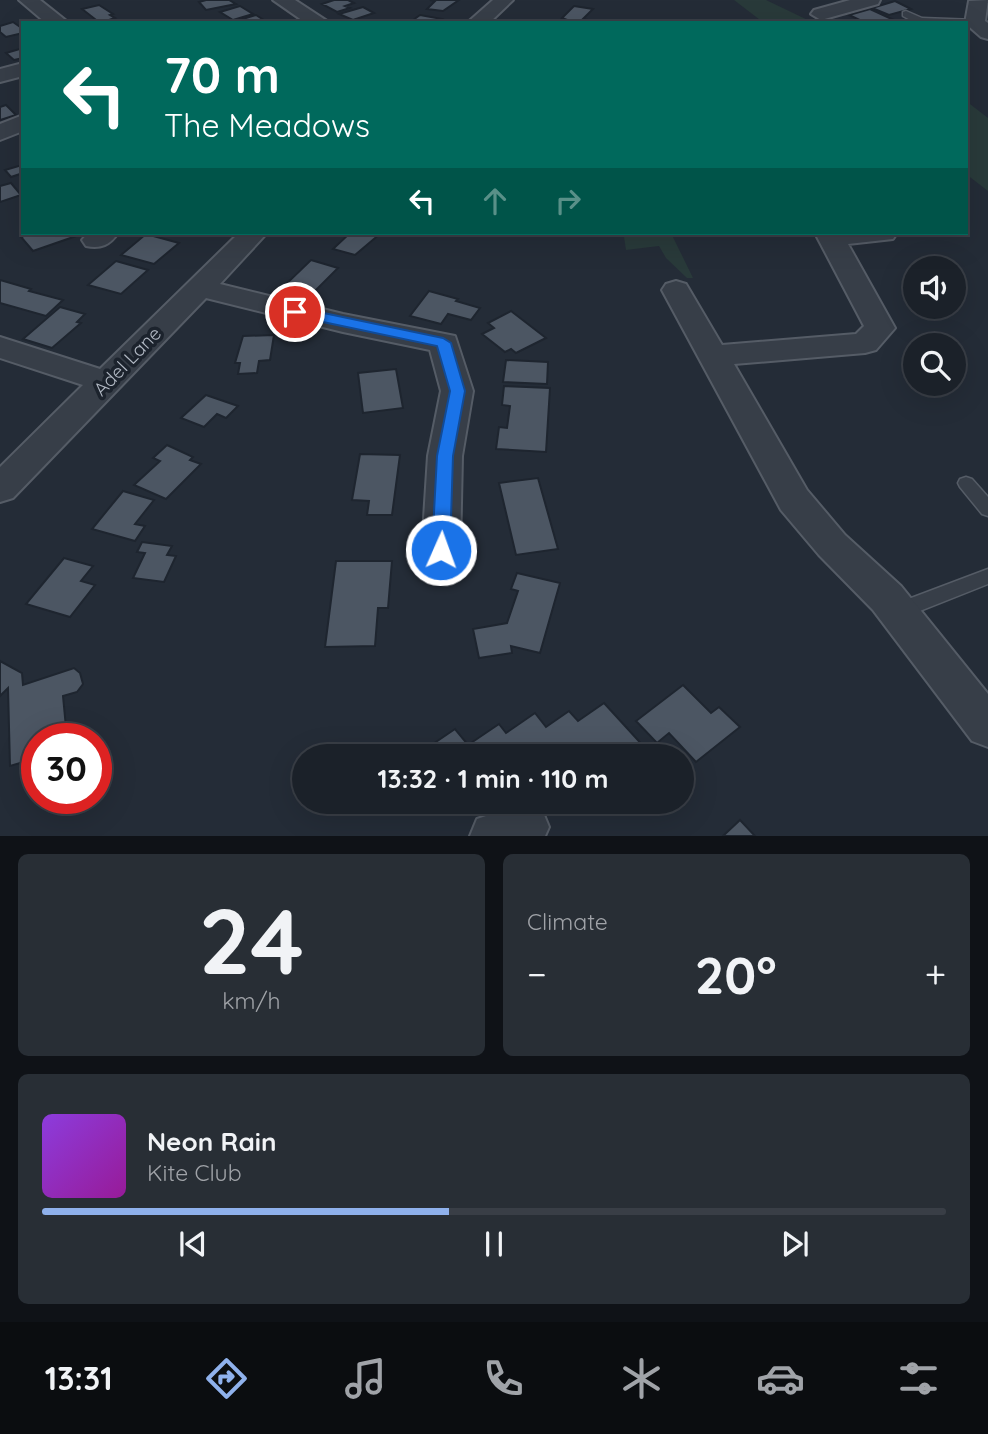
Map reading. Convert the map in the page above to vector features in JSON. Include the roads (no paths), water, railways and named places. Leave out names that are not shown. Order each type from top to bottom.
[{"type":"street","points":[[28,0],[56,21]]},
{"type":"street","points":[[282,0],[317,21]]},
{"type":"street","points":[[479,21],[504,0]]},
{"type":"street","points":[[821,14],[872,0]]},
{"type":"street","points":[[0,76],[21,70]]},
{"type":"street","points":[[0,133],[21,123]]},
{"type":"street","name":"Adel Lane","points":[[0,489],[252,235]]},
{"type":"street","points":[[714,356],[865,343],[880,328],[830,235]]},
{"type":"street","points":[[200,288],[343,323],[443,343],[457,391],[445,456],[441,550]]},
{"type":"street","points":[[676,290],[794,500],[897,612],[988,727]]},
{"type":"street","points":[[0,347],[107,382]]},
{"type":"lane","points":[[924,21],[979,13]]},
{"type":"lane","points":[[906,15],[915,21]]},
{"type":"lane","points":[[966,483],[988,509]]},
{"type":"lane","points":[[897,612],[988,576]]}]
